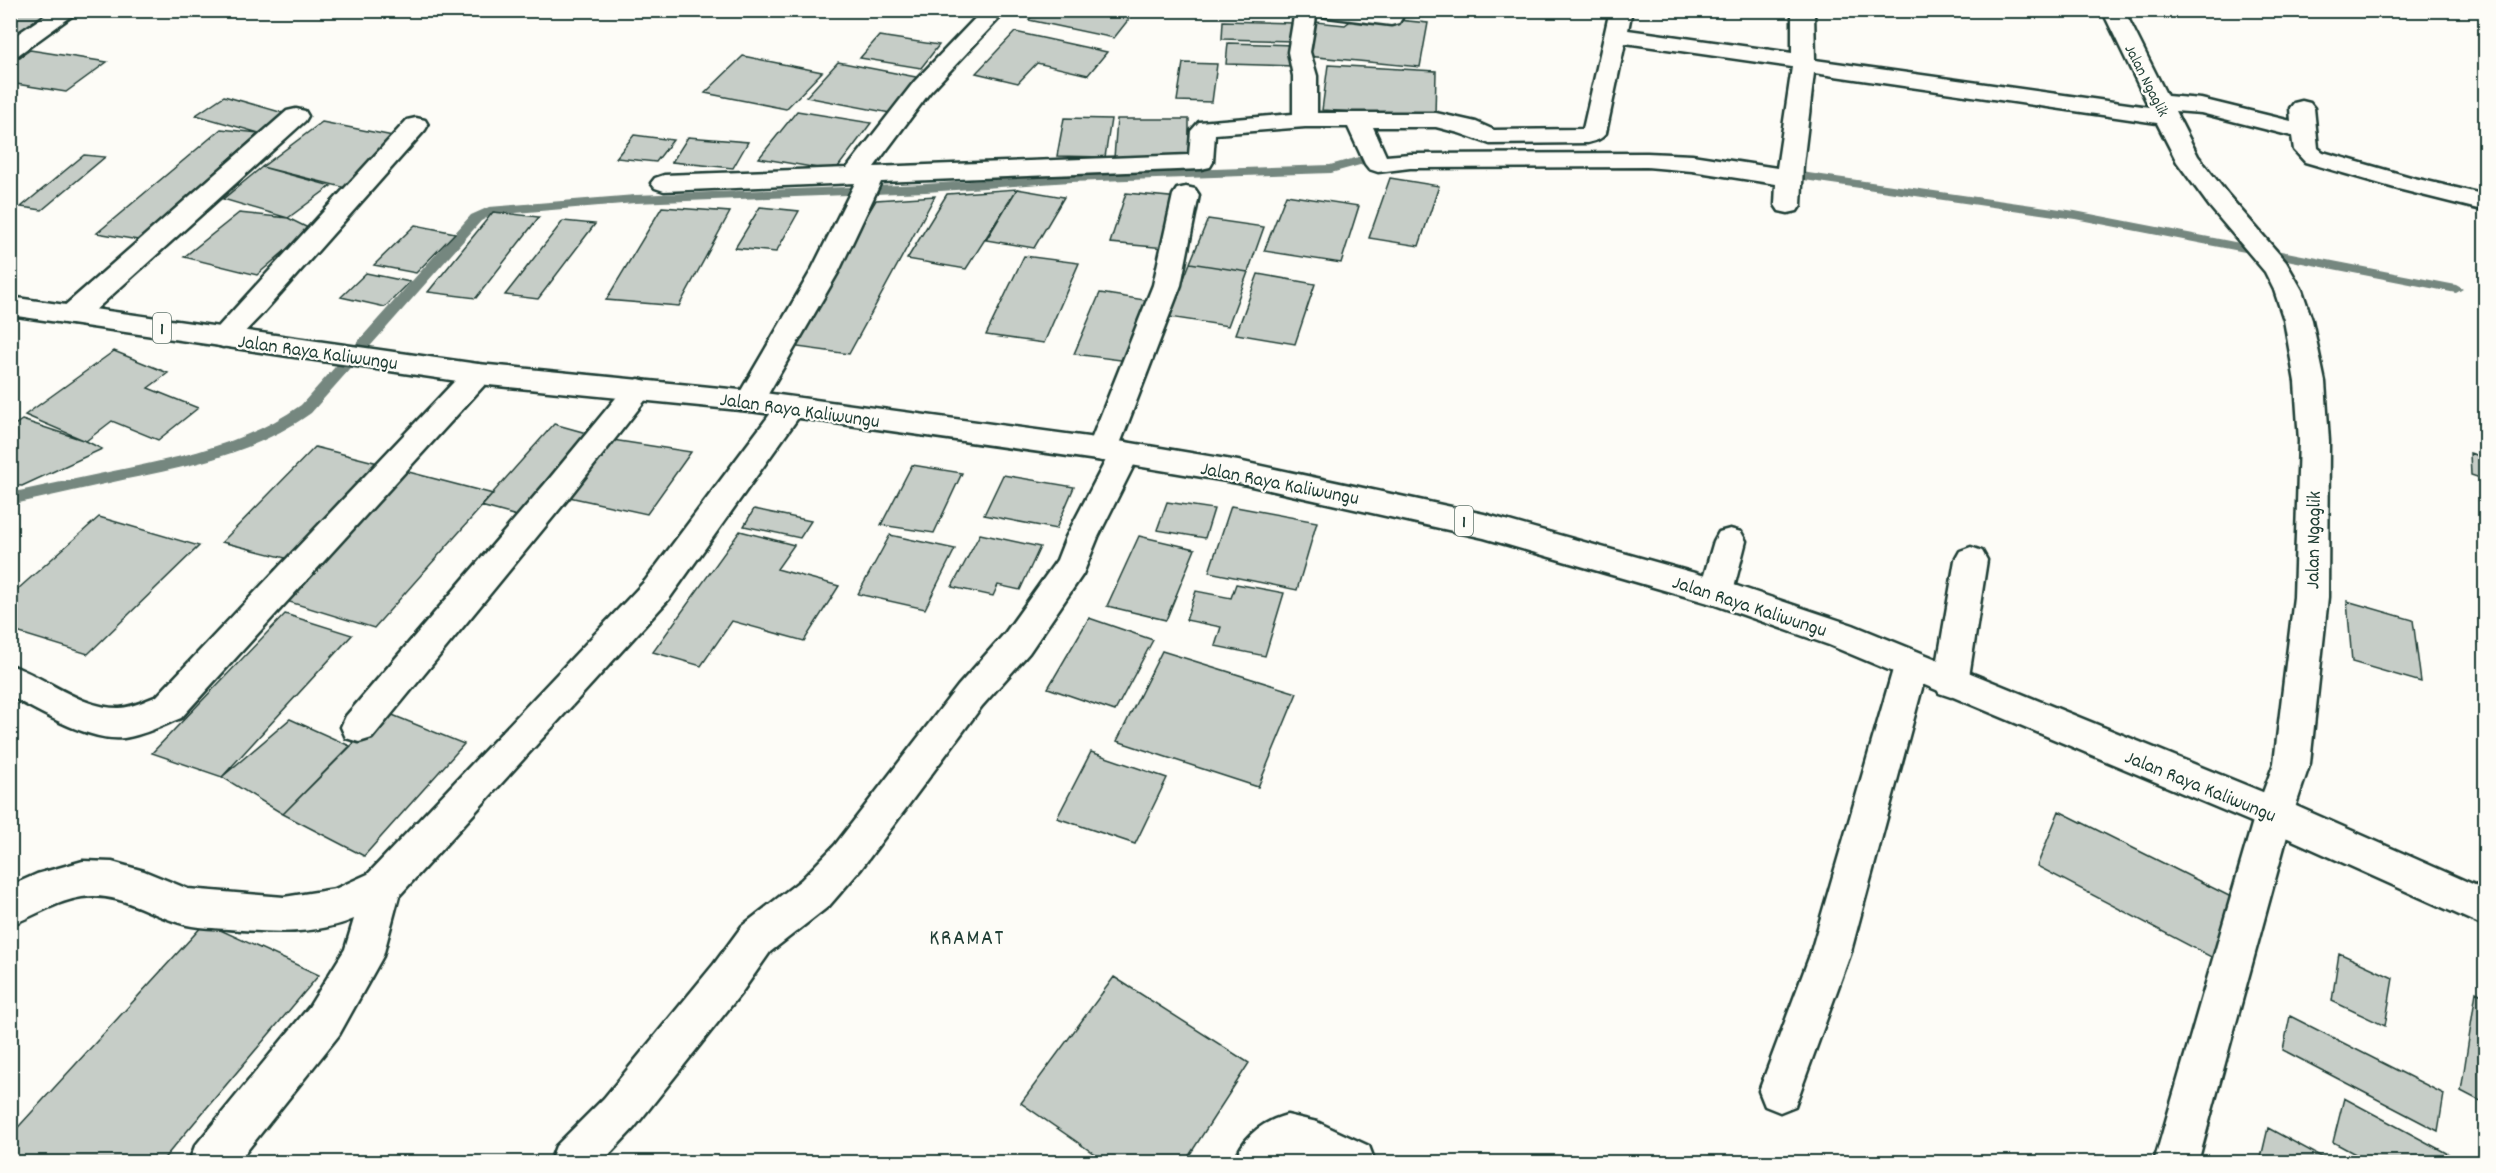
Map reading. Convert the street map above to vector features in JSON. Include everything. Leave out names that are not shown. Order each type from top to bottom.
[{"type":"street","points":[[10,50],[69,10]]},
{"type":"street","points":[[750,401],[825,271],[865,180],[922,87],[996,10]]},
{"type":"street","points":[[1305,120],[1305,76],[1299,52],[1306,10]]},
{"type":"street","points":[[1327,10],[1391,18]]},
{"type":"street","points":[[664,183],[865,180],[1201,162],[1203,131],[1208,127],[1305,120],[1436,120],[1467,127],[1490,137],[1587,136],[1594,133],[1621,10]]},
{"type":"street","points":[[1788,205],[1804,63],[1803,10]]},
{"type":"street","name":"Jalan Ngaglik","points":[[2113,10],[2186,157],[2276,268],[2288,290],[2298,320],[2310,382],[2314,441],[2311,597],[2292,763],[2274,814],[2176,1162]]},
{"type":"street","points":[[1614,35],[1804,63],[2163,109],[2201,106],[2303,120],[2306,150],[2314,157],[2407,184],[2486,203]]},
{"type":"street","points":[[72,315],[296,116]]},
{"type":"street","points":[[1357,120],[1378,164],[1647,160],[1790,173]]},
{"type":"street","points":[[223,337],[252,309],[416,125]]},
{"type":"street","points":[[572,1162],[619,1113],[728,978],[756,939],[815,893],[848,857],[970,696],[1017,643],[1071,564],[1113,451],[1167,285],[1186,195]]},
{"type":"street","name":"Jalan Raya Kaliwungu","points":[[10,306],[478,374],[750,401],[1113,451],[1238,472],[1484,526],[1716,592],[1841,635],[1952,683],[2274,814],[2486,909]]},
{"type":"street","points":[[10,679],[96,720],[120,723],[137,720],[169,707],[478,374]]},
{"type":"street","points":[[359,728],[639,389]]},
{"type":"street","points":[[10,907],[37,892],[83,879],[112,880],[144,889],[187,907],[284,915],[338,907],[382,887],[520,735],[657,590],[790,408]]},
{"type":"street","points":[[1716,592],[1730,541]]},
{"type":"street","points":[[1952,683],[1971,560]]},
{"type":"street","points":[[1780,1090],[1830,955],[1911,666]]},
{"type":"street","points":[[211,1162],[324,1021],[363,956],[382,887]]},
{"type":"street","points":[[1256,1162],[1280,1139],[1295,1137],[1317,1143],[1353,1162]]},
{"type":"building","points":[[10,10],[25,10],[48,14],[10,39]]},
{"type":"building","points":[[1037,10],[1136,10],[1114,38],[1029,20]]},
{"type":"building","points":[[1357,16],[1428,23],[1420,67],[1307,56],[1316,22],[1345,25]]},
{"type":"building","points":[[1223,21],[1294,23],[1293,41],[1222,39]]},
{"type":"building","points":[[1015,32],[1107,52],[1088,75],[1037,63],[1018,83],[976,73]]},
{"type":"building","points":[[879,36],[939,45],[921,68],[860,58]]},
{"type":"building","points":[[1228,43],[1293,45],[1293,66],[1226,64]]},
{"type":"building","points":[[30,50],[107,62],[66,92],[10,83],[10,64]]},
{"type":"building","points":[[743,56],[822,72],[786,109],[705,93]]},
{"type":"building","points":[[838,62],[921,78],[890,113],[806,97]]},
{"type":"building","points":[[1183,63],[1217,64],[1212,102],[1177,101]]},
{"type":"building","points":[[1328,65],[1436,71],[1435,117],[1322,110]]},
{"type":"building","points":[[224,96],[287,114],[259,133],[196,115]]},
{"type":"building","points":[[797,111],[871,123],[835,171],[759,158]]},
{"type":"building","points":[[1064,118],[1111,119],[1105,157],[1057,156]]},
{"type":"building","points":[[1117,119],[1189,119],[1189,157],[1114,158]]},
{"type":"building","points":[[322,122],[398,137],[346,188],[262,167]]},
{"type":"building","points":[[221,129],[259,133],[138,240],[97,233]]},
{"type":"building","points":[[634,135],[673,140],[656,162],[616,158]]},
{"type":"building","points":[[688,137],[748,142],[733,168],[672,162]]},
{"type":"building","points":[[84,155],[105,157],[42,210],[21,207]]},
{"type":"building","points":[[262,167],[331,186],[288,218],[223,199]]},
{"type":"building","points":[[1390,178],[1439,186],[1419,246],[1369,238]]},
{"type":"building","points":[[1017,189],[1064,197],[1034,248],[986,240]]},
{"type":"building","points":[[1017,189],[966,269],[907,259],[947,194]]},
{"type":"building","points":[[1126,193],[1180,198],[1166,248],[1110,243]]},
{"type":"building","points":[[1286,195],[1359,206],[1341,263],[1264,251]]},
{"type":"building","points":[[935,196],[849,354],[790,346],[876,200]]},
{"type":"building","points":[[662,207],[730,212],[679,306],[606,300]]},
{"type":"building","points":[[760,207],[799,211],[776,252],[735,248]]},
{"type":"building","points":[[493,212],[539,217],[476,298],[428,292]]},
{"type":"building","points":[[239,213],[288,218],[310,229],[257,275],[184,257]]},
{"type":"building","points":[[1208,219],[1264,227],[1248,272],[1190,263]]},
{"type":"building","points":[[563,221],[595,224],[538,299],[505,295]]},
{"type":"building","points":[[415,225],[455,233],[416,273],[374,265]]},
{"type":"building","points":[[1024,256],[1079,263],[1044,343],[986,335]]},
{"type":"building","points":[[1190,263],[1248,272],[1228,326],[1169,317]]},
{"type":"building","points":[[366,273],[410,282],[385,307],[341,297]]},
{"type":"building","points":[[1258,274],[1315,284],[1295,344],[1236,334]]},
{"type":"building","points":[[1100,293],[1151,301],[1128,361],[1074,354]]},
{"type":"building","points":[[114,351],[168,373],[148,388],[198,408],[158,440],[112,421],[86,441],[25,415]]},
{"type":"building","points":[[22,420],[86,441],[102,449],[22,486],[10,485],[10,428]]},
{"type":"building","points":[[554,424],[597,436],[531,520],[481,506]]},
{"type":"building","points":[[606,439],[691,452],[647,514],[560,495]]},
{"type":"building","points":[[315,447],[390,466],[301,562],[222,542]]},
{"type":"building","points":[[2470,453],[2486,458],[2486,480],[2471,475]]},
{"type":"building","points":[[912,465],[962,473],[934,533],[881,525]]},
{"type":"building","points":[[401,470],[493,494],[374,628],[283,600]]},
{"type":"building","points":[[1003,475],[1074,487],[1056,529],[984,515]]},
{"type":"building","points":[[1167,502],[1214,509],[1205,538],[1157,530]]},
{"type":"building","points":[[1231,506],[1317,522],[1297,590],[1209,572]]},
{"type":"building","points":[[754,509],[811,521],[800,538],[744,526]]},
{"type":"building","points":[[99,517],[199,546],[88,654],[10,630],[10,596]]},
{"type":"building","points":[[740,531],[794,545],[777,569],[839,586],[804,641],[732,621],[701,666],[653,652]]},
{"type":"building","points":[[980,534],[1040,547],[1020,590],[998,585],[993,596],[952,587]]},
{"type":"building","points":[[890,535],[955,549],[925,609],[858,594]]},
{"type":"building","points":[[1139,536],[1195,549],[1166,620],[1107,606]]},
{"type":"building","points":[[1236,584],[1284,593],[1265,656],[1215,646],[1221,627],[1186,620],[1196,591],[1231,598]]},
{"type":"building","points":[[2347,601],[2413,620],[2421,682],[2352,662]]},
{"type":"building","points":[[285,614],[352,635],[222,777],[152,753]]},
{"type":"building","points":[[1089,618],[1153,640],[1115,711],[1048,688]]},
{"type":"building","points":[[1162,651],[1297,693],[1258,787],[1117,741]]},
{"type":"building","points":[[385,712],[464,744],[364,856],[283,814]]},
{"type":"building","points":[[290,719],[350,746],[283,814],[222,777]]},
{"type":"building","points":[[1091,752],[1167,778],[1135,844],[1057,818]]},
{"type":"building","points":[[2059,811],[2231,897],[2213,958],[2037,866]]},
{"type":"building","points":[[205,923],[319,975],[161,1162],[10,1162],[10,1136]]},
{"type":"building","points":[[2339,953],[2393,978],[2385,1026],[2332,1001]]},
{"type":"building","points":[[1114,977],[1249,1063],[1185,1162],[1106,1162],[1021,1103]]},
{"type":"building","points":[[2476,992],[2486,997],[2486,1104],[2461,1091]]},
{"type":"building","points":[[2290,1016],[2444,1094],[2438,1131],[2283,1050]]},
{"type":"building","points":[[2344,1098],[2450,1155],[2449,1162],[2370,1162],[2333,1142]]},
{"type":"building","points":[[2268,1128],[2331,1162],[2260,1162]]},
{"type":"waterway","points":[[10,499],[206,456],[248,442],[287,422],[306,409],[476,218],[489,211],[635,199],[926,188],[1070,178],[1331,169],[1366,159],[1383,158]]},
{"type":"waterway","points":[[1780,173],[2075,215],[2456,289]]},
{"type":"district","name":"KRAMAT","points":[[967,936]]}]
